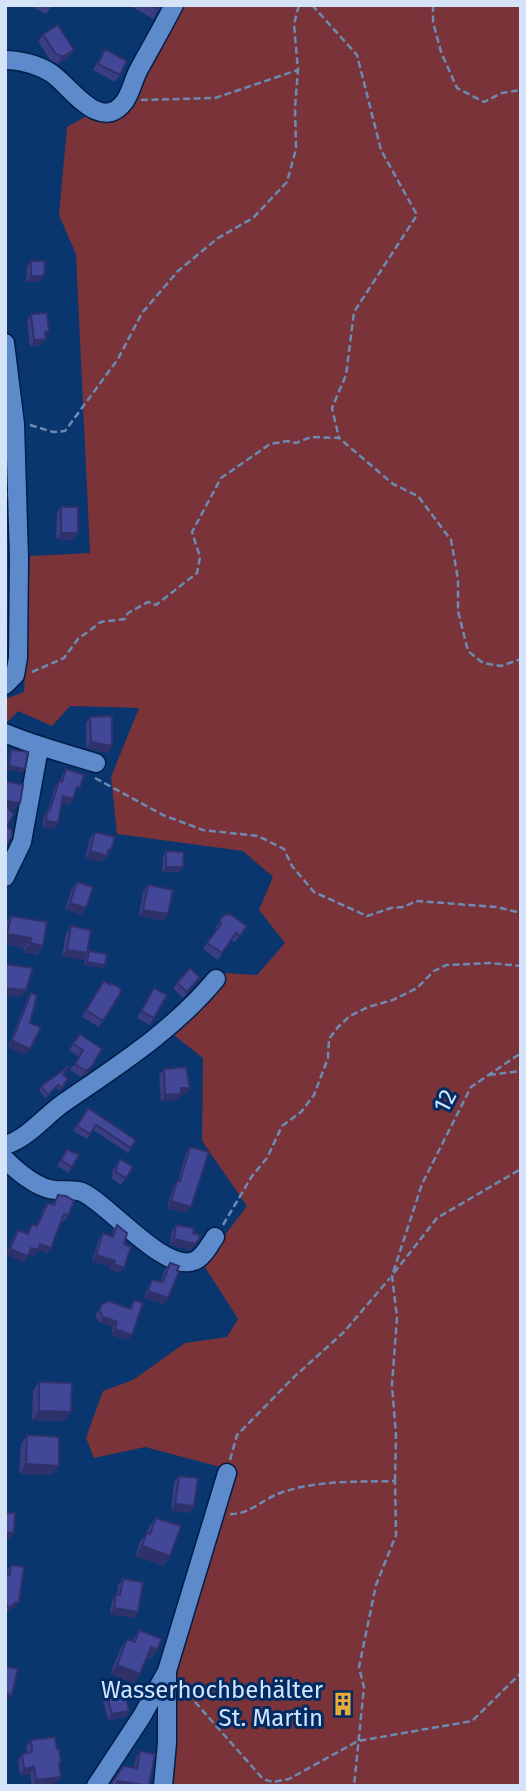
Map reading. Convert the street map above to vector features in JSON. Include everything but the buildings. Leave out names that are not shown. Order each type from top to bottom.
[{"type":"street","points":[[5,60],[41,67],[54,74],[93,110],[109,111],[126,100],[137,73],[174,5]]},
{"type":"street","points":[[5,343],[15,424],[19,607],[18,658],[10,680]]},
{"type":"street","points":[[5,733],[39,747],[59,750],[96,771]]},
{"type":"street","points":[[5,877],[22,842],[39,747]]},
{"type":"street","points":[[5,1145],[15,1142],[60,1106],[129,1060],[216,979]]},
{"type":"street","points":[[5,1159],[23,1175],[45,1188],[84,1194],[161,1254],[193,1262],[199,1259],[215,1237]]},
{"type":"street","points":[[96,1786],[142,1716],[167,1671],[227,1473]]},
{"type":"street","points":[[163,1786],[167,1743],[167,1671]]},
{"type":"path","points":[[15,424],[53,432],[65,431],[118,359],[142,313],[178,271],[218,238],[253,218],[286,182],[296,149],[298,70],[294,24],[299,5]]},
{"type":"path","points":[[312,5],[357,55],[381,150],[417,215],[354,312],[346,375],[332,408],[339,438],[393,484],[418,496],[452,540],[458,611],[468,651],[483,663],[501,666],[521,660]]},
{"type":"path","points":[[433,5],[433,22],[441,52],[457,88],[484,102],[502,93],[521,90]]},
{"type":"path","points":[[126,100],[215,98],[298,70]]},
{"type":"path","points":[[10,680],[64,658],[78,639],[102,622],[125,620],[128,613],[148,602],[156,605],[197,573],[200,557],[191,533],[221,478],[270,444],[288,441],[296,443],[311,437],[339,438]]},
{"type":"path","points":[[96,771],[163,815],[203,830],[258,836],[284,849],[292,866],[314,892],[367,916],[391,908],[404,907],[416,901],[497,907],[521,912]]},
{"type":"path","points":[[215,1237],[252,1176],[267,1158],[282,1126],[301,1112],[314,1095],[328,1058],[329,1039],[350,1016],[417,988],[434,971],[446,965],[490,963],[521,966]]},
{"type":"path","name":"12","points":[[392,1276],[422,1184],[471,1087],[521,1053]]},
{"type":"path","points":[[488,1075],[521,1070]]},
{"type":"path","points":[[227,1473],[237,1435],[294,1377],[344,1332],[437,1218],[521,1169]]},
{"type":"path","points":[[354,1786],[364,1687],[359,1667],[376,1585],[396,1535],[396,1435],[392,1385],[397,1317],[392,1276]]},
{"type":"path","points":[[215,1510],[233,1515],[246,1512],[279,1493],[326,1484],[395,1480]]},
{"type":"path","points":[[167,1671],[263,1779],[274,1782],[289,1779],[358,1741],[472,1721],[521,1673]]},
{"type":"shaded area","points":[[179,5],[521,5],[521,1786],[169,1786],[177,1671],[228,1469],[145,1447],[94,1458],[86,1438],[103,1391],[133,1380],[185,1343],[227,1337],[238,1319],[203,1264],[247,1206],[202,1141],[203,1058],[170,1032],[226,973],[257,975],[285,943],[259,910],[273,877],[243,851],[117,834],[111,777],[139,708],[70,706],[52,726],[18,711],[5,724],[5,699],[24,692],[30,556],[90,553],[76,254],[59,215],[67,127],[87,116],[104,121],[127,108]]},
{"type":"place","name":"Wasserhochbehälter St. Martin","points":[[343,1704]]}]
